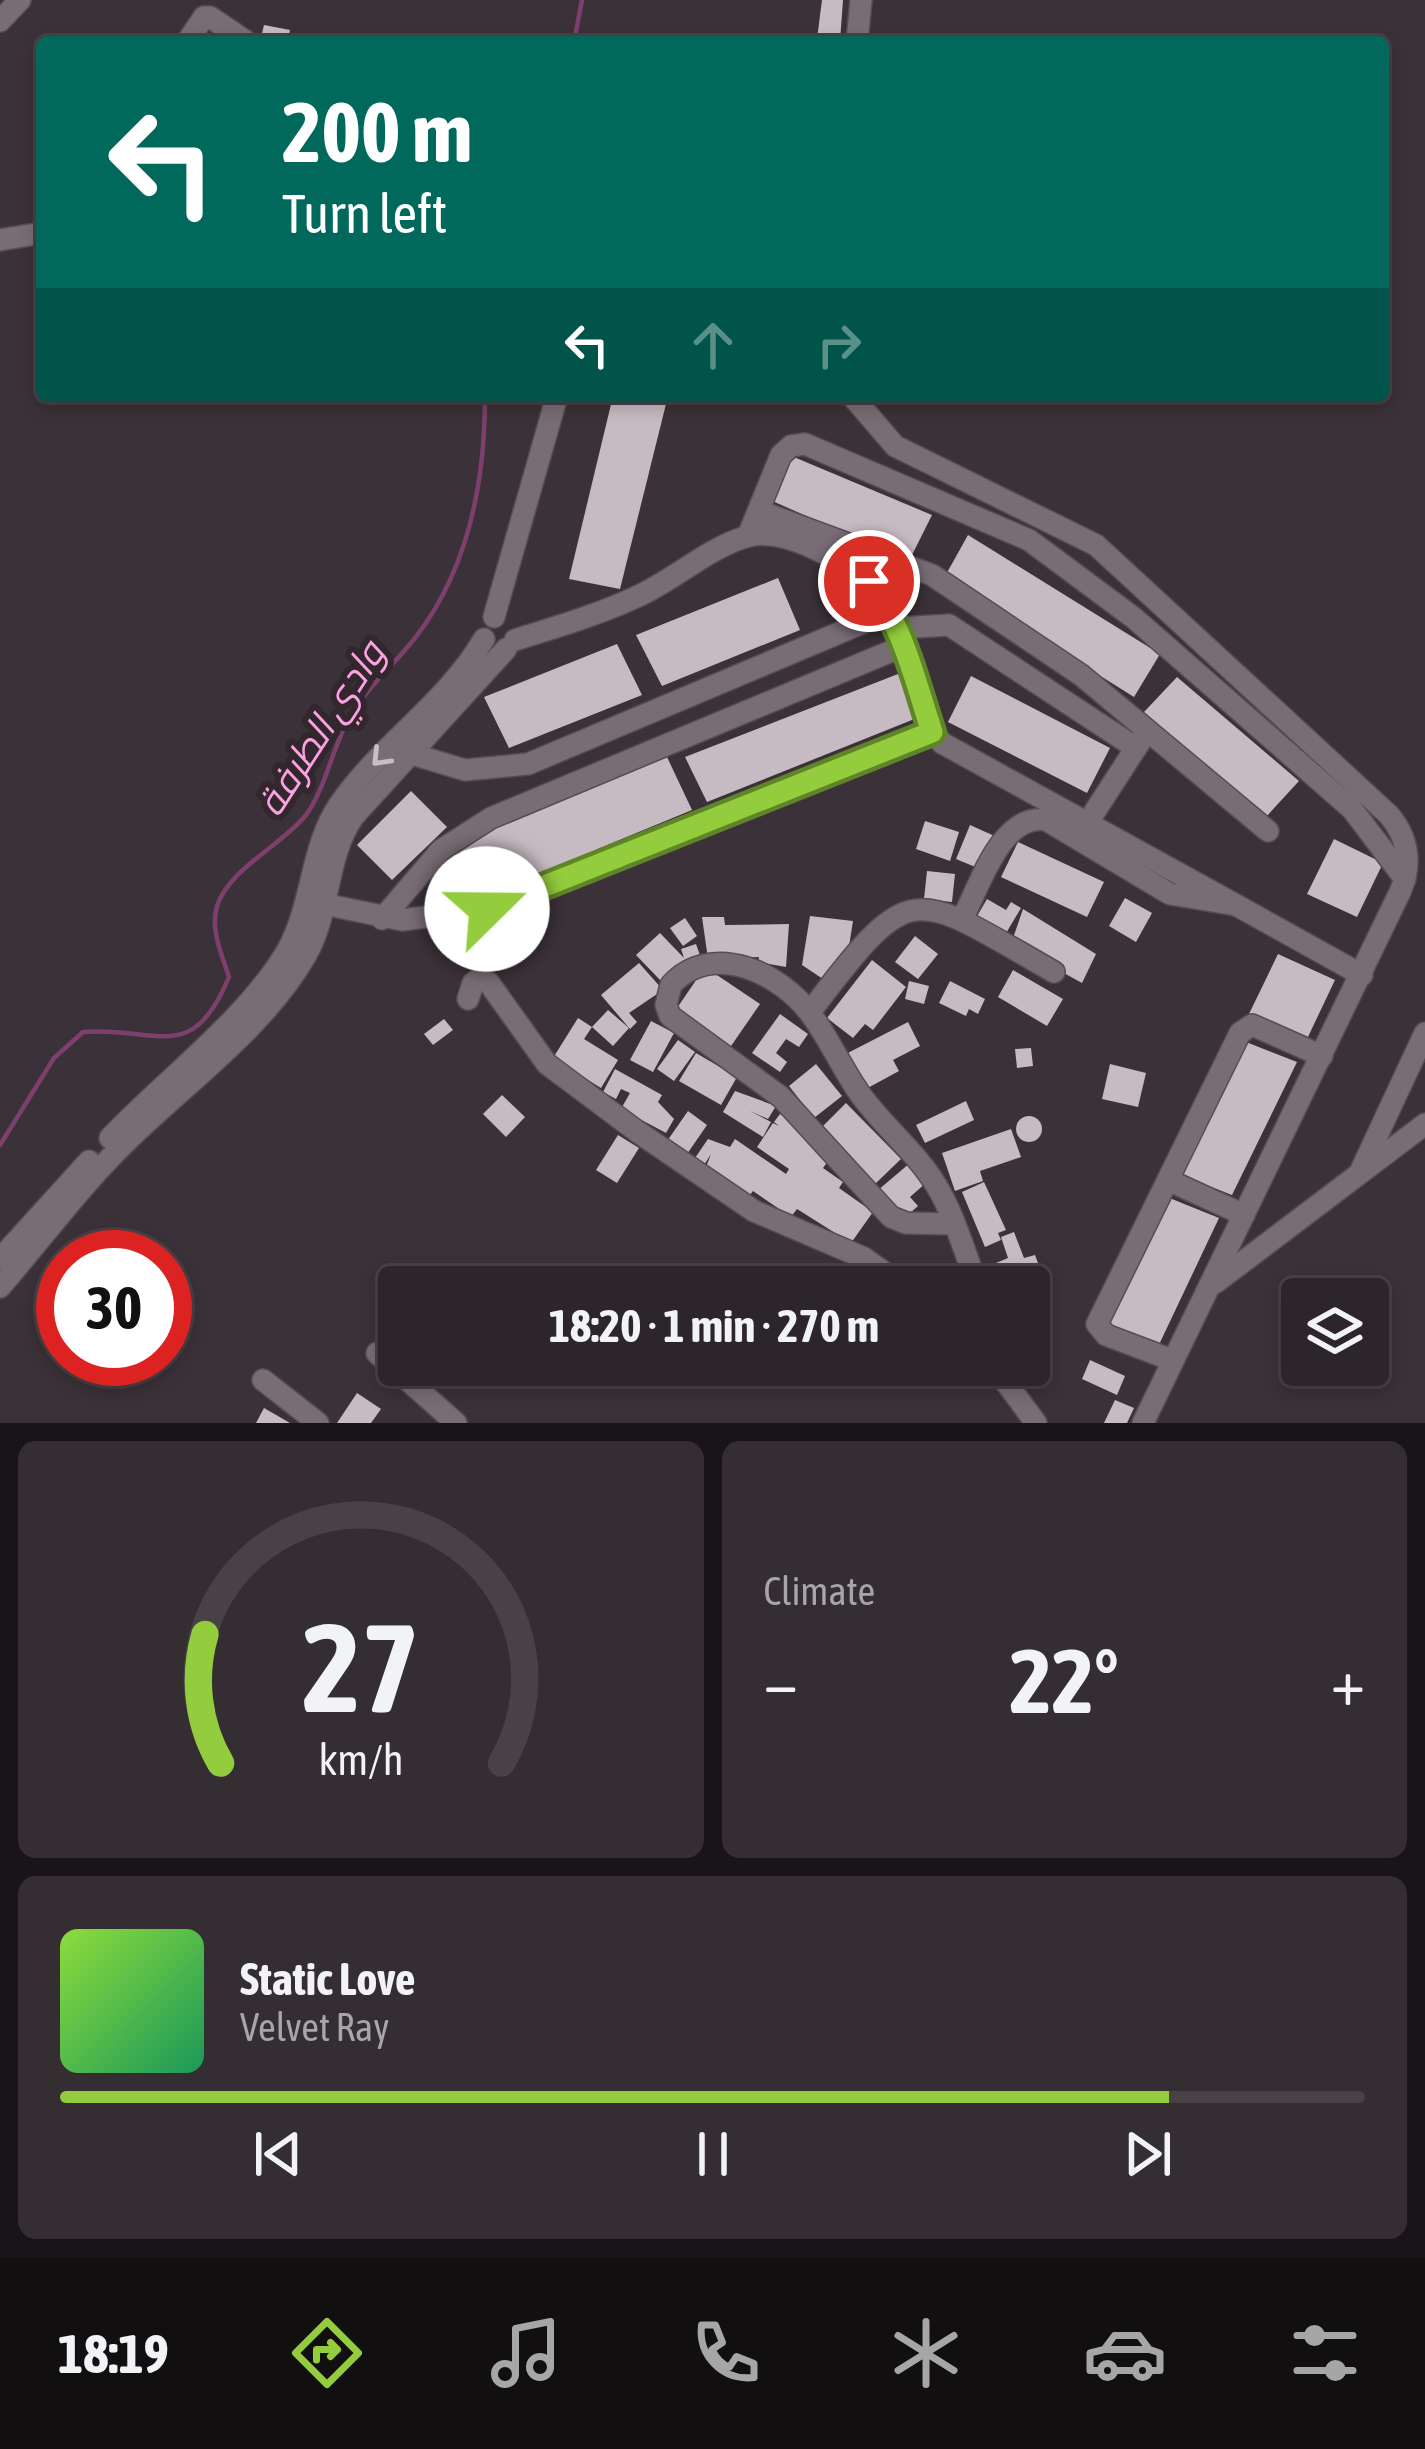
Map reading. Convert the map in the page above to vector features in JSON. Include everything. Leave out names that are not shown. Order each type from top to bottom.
[{"type":"street","points":[[0,21],[20,0]]},
{"type":"street","points":[[858,36],[862,0]]},
{"type":"street","points":[[193,36],[210,16],[238,36]]},
{"type":"street","points":[[0,240],[36,233]]},
{"type":"street","points":[[0,1259],[273,973],[301,921],[322,840],[342,801],[453,685],[484,639],[484,626],[494,617],[555,402]]},
{"type":"street","points":[[857,402],[895,446],[1096,545],[1389,815],[1404,839],[1405,880],[1143,1423]]},
{"type":"street","points":[[748,536],[781,454],[806,444],[1029,540],[1134,618],[1352,809],[1405,880]]},
{"type":"street","points":[[759,512],[932,575],[1081,675],[1141,740]]},
{"type":"street","points":[[484,639],[493,648],[511,645],[638,597],[748,536],[772,535],[829,557],[869,581],[898,628],[932,732],[942,743],[1362,975]]},
{"type":"street","points":[[0,1287],[122,1146],[254,1022],[307,954],[328,905],[346,827],[511,645],[512,621],[494,617]]},
{"type":"street","points":[[412,754],[465,770],[528,764],[898,628],[950,626],[1141,740],[1268,831]]},
{"type":"street","points":[[382,919],[442,850],[491,818],[898,628]]},
{"type":"street","points":[[328,905],[382,919],[487,909],[932,732]]},
{"type":"street","points":[[1088,822],[1141,740]]},
{"type":"street","points":[[962,919],[1011,829],[1034,818],[1046,820],[1169,894],[1236,905]]},
{"type":"street","points":[[810,1012],[885,920],[926,908],[962,919],[1054,972]]},
{"type":"street","points":[[954,1224],[906,1223],[891,1217],[782,1096],[677,1023],[666,1005],[666,994],[678,977],[703,963],[733,965],[764,974],[810,1012],[863,1099],[933,1181],[954,1224],[970,1266]]},
{"type":"street","points":[[468,999],[472,983],[480,978],[489,983],[548,1064],[638,1132],[754,1211],[853,1252],[874,1266]]},
{"type":"street","points":[[1172,1360],[1106,1335],[1096,1324],[1240,1033],[1252,1025],[1322,1056]]},
{"type":"street","points":[[1360,1171],[1425,1033]]},
{"type":"street","points":[[1207,1289],[1425,1124]]},
{"type":"street","points":[[1168,1180],[1244,1215]]},
{"type":"street","points":[[377,1353],[456,1423]]},
{"type":"street","points":[[263,1380],[318,1423]]},
{"type":"street","points":[[1009,1386],[1036,1423]]},
{"type":"building","points":[[822,0],[843,0],[840,36],[817,36]]},
{"type":"building","points":[[264,25],[290,30],[288,36],[261,36]]},
{"type":"building","points":[[612,402],[667,402],[620,589],[569,579]]},
{"type":"building","points":[[789,455],[932,515],[909,561],[770,500]]},
{"type":"building","points":[[968,535],[1160,654],[1134,697],[944,578]]},
{"type":"building","points":[[778,578],[800,630],[662,686],[636,635]]},
{"type":"building","points":[[617,644],[642,695],[509,748],[484,697]]},
{"type":"building","points":[[898,674],[917,718],[707,802],[685,757]]},
{"type":"building","points":[[971,676],[1110,748],[1087,793],[948,722]]},
{"type":"building","points":[[1177,677],[1299,781],[1265,818],[1144,712]]},
{"type":"building","points":[[667,757],[692,810],[486,895],[456,845]]},
{"type":"building","points":[[411,791],[447,827],[392,880],[357,845]]},
{"type":"building","points":[[925,821],[959,832],[950,861],[916,849]]},
{"type":"building","points":[[970,825],[999,838],[985,871],[956,859]]},
{"type":"building","points":[[1334,839],[1383,863],[1357,917],[1307,894]]},
{"type":"building","points":[[1018,842],[1104,882],[1087,917],[1001,877]]},
{"type":"building","points":[[927,871],[955,874],[952,902],[924,899]]},
{"type":"building","points":[[1125,898],[1152,913],[1136,942],[1109,926]]},
{"type":"building","points":[[987,899],[1006,910],[1011,902],[1021,908],[1005,935],[976,918]]},
{"type":"building","points":[[1023,909],[1096,954],[1082,983],[1011,944]]},
{"type":"building","points":[[810,916],[853,921],[847,959],[826,981],[802,965]]},
{"type":"building","points":[[702,917],[724,917],[725,925],[789,924],[786,967],[758,962],[759,957],[708,959]]},
{"type":"building","points":[[685,918],[697,936],[683,946],[670,928]]},
{"type":"building","points":[[660,933],[684,958],[681,949],[696,944],[702,961],[686,966],[684,960],[661,981],[636,955]]},
{"type":"building","points":[[915,936],[938,954],[918,979],[895,962]]},
{"type":"building","points":[[1278,954],[1335,980],[1307,1039],[1249,1014]]},
{"type":"building","points":[[872,960],[906,987],[873,1030],[865,1024],[853,1038],[827,1018]]},
{"type":"building","points":[[639,963],[663,990],[629,1013],[637,1022],[630,1029],[601,995]]},
{"type":"building","points":[[705,967],[760,1004],[729,1049],[675,1011]]},
{"type":"building","points":[[1013,970],[1063,999],[1047,1026],[998,997]]},
{"type":"building","points":[[909,981],[929,986],[924,1004],[905,999]]},
{"type":"building","points":[[950,981],[985,999],[978,1014],[969,1009],[966,1016],[939,1003]]},
{"type":"building","points":[[608,1010],[629,1028],[613,1046],[592,1027]]},
{"type":"building","points":[[780,1014],[808,1034],[799,1047],[786,1039],[776,1053],[787,1062],[780,1072],[752,1053]]},
{"type":"building","points":[[578,1018],[592,1027],[584,1039],[618,1060],[601,1088],[553,1058]]},
{"type":"building","points":[[444,1019],[453,1030],[433,1045],[424,1034]]},
{"type":"building","points":[[651,1021],[674,1033],[653,1072],[630,1060]]},
{"type":"building","points":[[908,1022],[920,1046],[893,1060],[899,1071],[864,1090],[840,1057]]},
{"type":"building","points":[[678,1040],[695,1052],[674,1081],[657,1069]]},
{"type":"building","points":[[1246,1042],[1297,1062],[1232,1195],[1181,1175]]},
{"type":"building","points":[[1031,1048],[1033,1066],[1017,1068],[1015,1049]]},
{"type":"building","points":[[696,1053],[737,1077],[721,1105],[679,1081]]},
{"type":"building","points":[[816,1064],[842,1096],[814,1118],[789,1086]]},
{"type":"building","points":[[1110,1064],[1146,1073],[1138,1107],[1102,1099]]},
{"type":"building","points":[[615,1069],[662,1095],[658,1102],[674,1119],[666,1133],[621,1109],[630,1093],[621,1089],[616,1099],[603,1092]]},
{"type":"building","points":[[735,1091],[776,1106],[768,1119],[750,1111],[771,1122],[763,1137],[723,1112]]},
{"type":"building","points":[[502,1095],[525,1117],[506,1137],[483,1114]]},
{"type":"building","points":[[966,1101],[974,1120],[925,1143],[916,1125]]},
{"type":"building","points":[[846,1103],[901,1159],[874,1185],[821,1128]]},
{"type":"building","points":[[688,1111],[707,1125],[685,1157],[665,1144]]},
{"type":"building","points":[[780,1114],[804,1130],[828,1161],[823,1168],[843,1182],[839,1188],[873,1212],[851,1243],[797,1209],[791,1217],[753,1191],[749,1196],[706,1167],[711,1154],[704,1165],[695,1158],[708,1139],[730,1147],[735,1139],[786,1174],[789,1169],[757,1147],[773,1123],[779,1126],[774,1122]]},
{"type":"building","points":[[1029,1116],[1042,1129],[1029,1142],[1016,1129]]},
{"type":"building","points":[[1011,1129],[1021,1157],[980,1171],[983,1181],[955,1191],[942,1153]]},
{"type":"building","points":[[618,1135],[639,1148],[617,1183],[596,1170]]},
{"type":"building","points":[[910,1163],[927,1182],[910,1197],[918,1206],[902,1220],[877,1191]]},
{"type":"building","points":[[984,1182],[1006,1230],[998,1233],[1001,1240],[985,1247],[962,1192]]},
{"type":"building","points":[[1162,1195],[1219,1218],[1156,1351],[1101,1328]]},
{"type":"building","points":[[1014,1232],[1024,1258],[1035,1255],[1039,1266],[991,1266],[1008,1258],[1001,1237]]},
{"type":"building","points":[[1090,1360],[1125,1376],[1117,1395],[1082,1379]]},
{"type":"building","points":[[357,1393],[381,1409],[371,1423],[337,1423]]},
{"type":"building","points":[[1115,1400],[1134,1408],[1127,1423],[1104,1423]]},
{"type":"building","points":[[264,1408],[290,1423],[256,1423]]},
{"type":"waterway","name":"وادي الطرفة","points":[[575,36],[582,0]]},
{"type":"waterway","name":"وادي الطرفة","points":[[0,1145],[54,1058],[83,1032],[170,1036],[201,1023],[215,1005],[229,977],[215,924],[223,893],[306,815],[351,715],[415,638],[449,583],[477,491],[485,402]]},
{"type":"route","points":[[487,909],[932,732],[925,697],[891,610],[869,581]]}]
